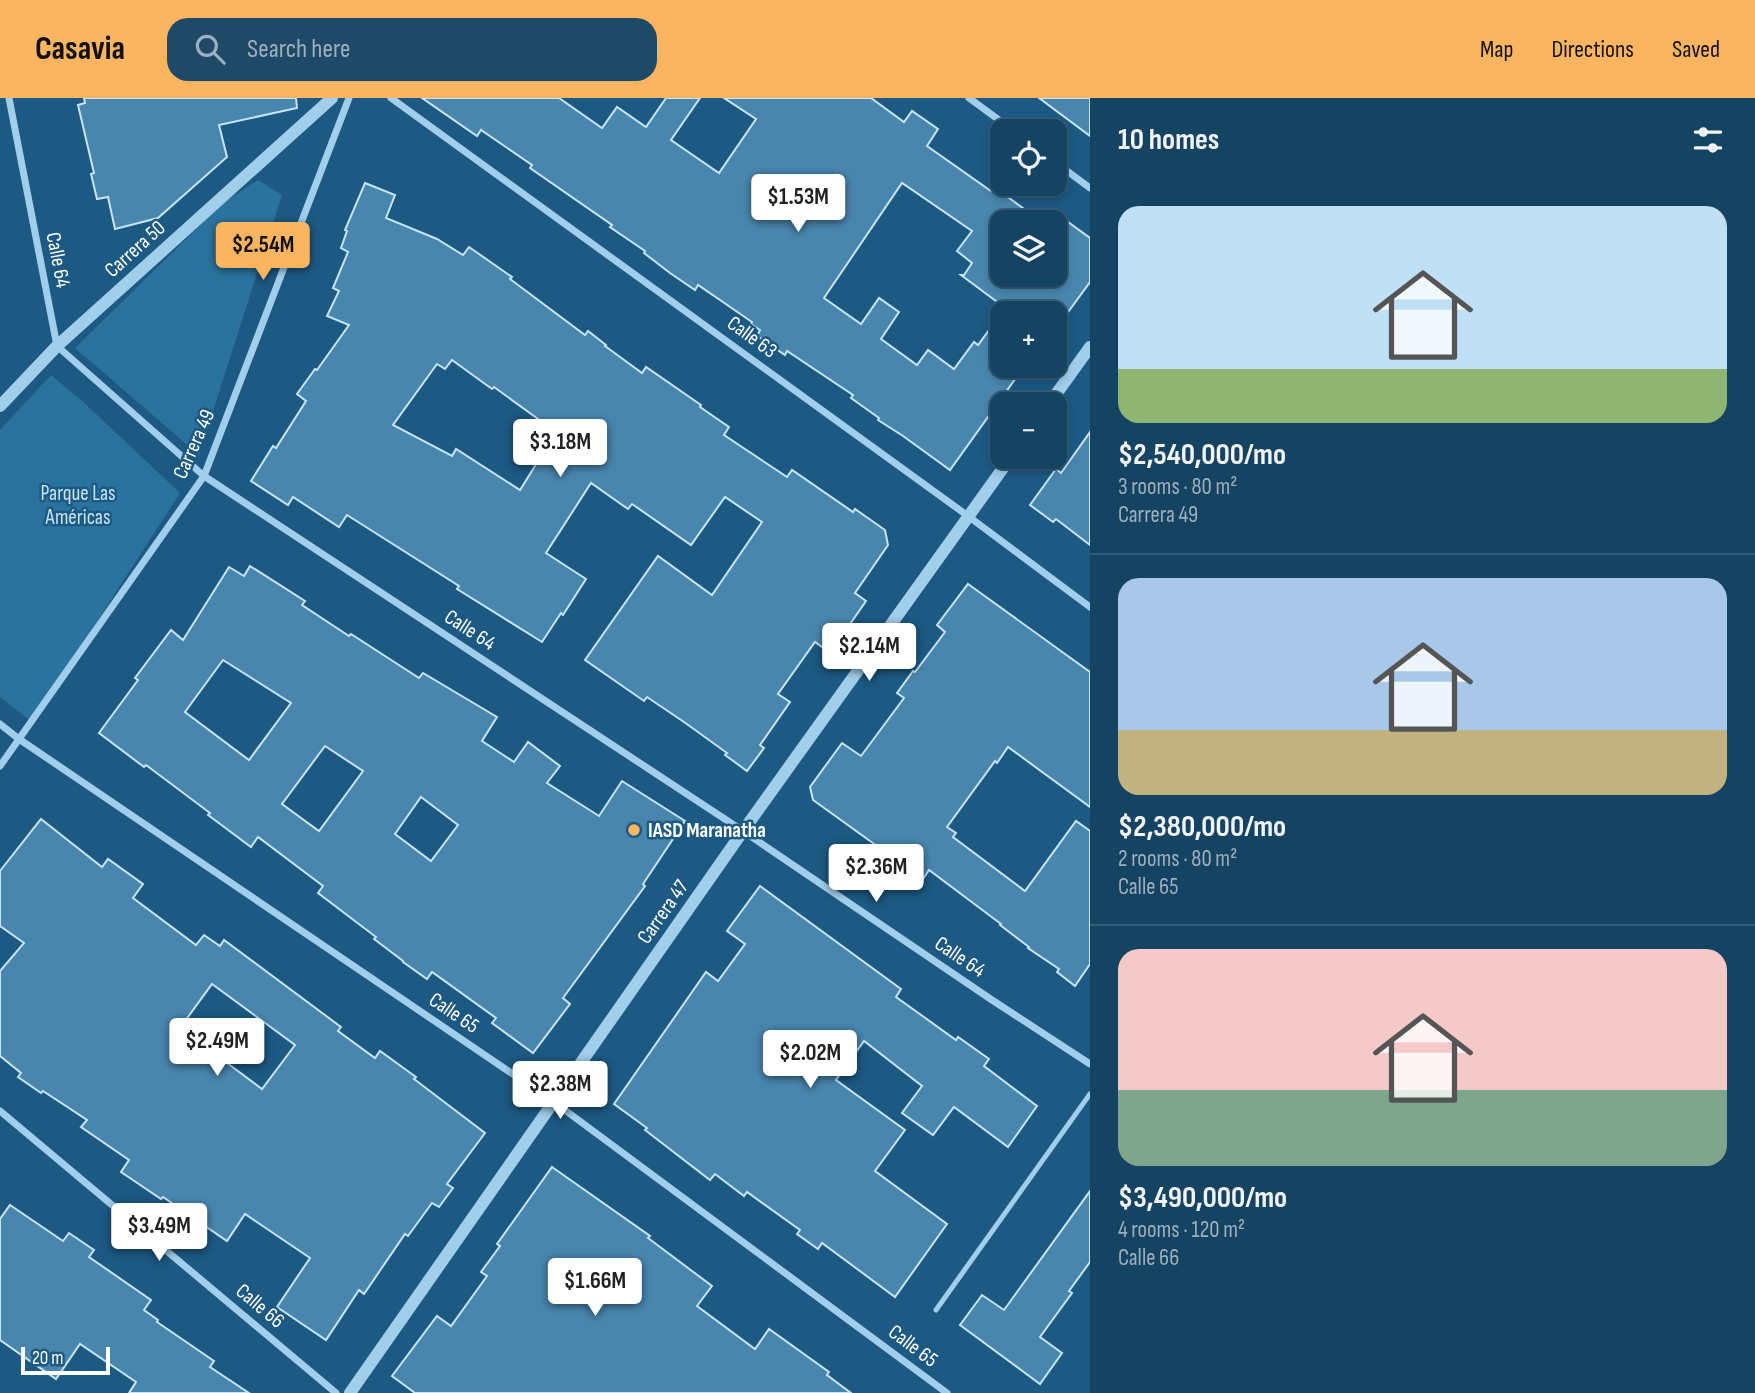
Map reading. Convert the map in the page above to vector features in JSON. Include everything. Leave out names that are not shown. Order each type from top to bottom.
[{"type":"street","name":"Calle 64","points":[[9,98],[57,346],[204,476],[743,831],[1090,1064]]},
{"type":"street","name":"Carrera 50","points":[[0,406],[57,346],[332,98]]},
{"type":"street","name":"Carrera 49","points":[[0,766],[204,476],[349,98]]},
{"type":"street","name":"Calle 63","points":[[391,98],[1090,607]]},
{"type":"street","points":[[969,98],[998,119]]},
{"type":"street","points":[[1067,171],[1090,188]]},
{"type":"street","points":[[1058,392],[1090,347]]},
{"type":"street","name":"Carrera 47","points":[[350,1393],[743,831],[1002,469]]},
{"type":"street","name":"Calle 65","points":[[0,724],[554,1102],[947,1393]]},
{"type":"street","name":"Calle 66","points":[[0,1111],[336,1393]]},
{"type":"lane","points":[[936,1310],[1090,1094]]},
{"type":"green space","points":[[258,180],[282,195],[199,455],[75,348],[223,203]]},
{"type":"green space","name":"Parque Las Américas","points":[[51,375],[180,493],[32,722],[0,697],[0,430]]},
{"type":"building","points":[[84,98],[296,98],[297,108],[219,125],[227,157],[158,218],[115,229],[108,197],[97,199],[91,174],[94,173],[78,105],[85,103]]},
{"type":"building","points":[[422,98],[559,98],[602,128],[617,107],[646,127],[666,98],[700,98],[671,140],[719,173],[756,119],[724,98],[871,98],[904,122],[912,111],[938,129],[927,146],[990,190],[990,196],[1006,196],[1026,210],[990,210],[990,287],[1067,287],[1068,222],[1090,238],[1090,282],[1067,314],[1067,301],[996,301],[961,275],[964,275],[972,263],[957,251],[972,231],[902,183],[824,298],[861,324],[879,298],[899,312],[881,339],[917,365],[928,350],[954,369],[974,342],[978,345],[990,329],[990,378],[1016,378],[1006,392],[990,392],[990,414],[950,470],[878,420],[879,418],[851,398],[853,395],[787,351],[785,355],[757,336],[760,330],[751,324],[752,322],[698,285],[695,290],[670,273],[644,253],[645,251],[610,227],[612,225],[530,168],[532,165],[481,130],[477,136]]},
{"type":"building","points":[[1039,98],[1090,98],[1090,136]]},
{"type":"building","points":[[365,183],[395,195],[386,218],[437,239],[463,255],[469,247],[585,335],[588,331],[642,373],[646,367],[701,405],[700,407],[729,427],[724,435],[787,477],[792,470],[853,512],[855,509],[885,530],[888,545],[855,593],[866,601],[830,653],[815,642],[778,694],[790,702],[760,745],[764,748],[747,771],[684,722],[647,697],[644,701],[585,660],[658,556],[712,595],[762,522],[725,497],[691,545],[632,504],[628,509],[591,483],[546,553],[586,579],[542,642],[347,515],[339,527],[293,497],[288,505],[251,481],[306,401],[297,394],[349,325],[327,316],[339,291],[333,288],[348,252],[341,248],[347,231],[345,230]],"holes":[[[452,360],[492,389],[494,387],[556,432],[520,490],[456,449],[452,456],[393,425],[437,364],[445,369]]]},
{"type":"building","points":[[1090,432],[1090,545],[1056,519],[1053,522],[1030,505],[1056,469],[1061,473],[1067,469],[1067,465]]},
{"type":"building","points":[[250,566],[305,601],[302,605],[349,636],[351,634],[419,678],[423,673],[497,717],[482,741],[514,762],[528,742],[560,766],[547,783],[599,816],[622,781],[685,821],[643,884],[645,886],[563,998],[570,1004],[533,1053],[492,1023],[496,1018],[432,972],[427,979],[403,962],[374,939],[376,937],[318,893],[323,886],[258,837],[251,847],[146,765],[144,767],[99,733],[171,630],[183,640],[229,567],[244,576]],"holes":[[[223,660],[291,703],[249,760],[185,712]],[[325,746],[363,771],[319,831],[282,804]],[[421,797],[458,825],[431,861],[395,834]]]},
{"type":"building","points":[[968,584],[1090,672],[1090,807],[1008,747],[947,827],[956,833],[953,837],[1025,891],[1076,821],[1090,831],[1090,964],[1075,986],[1057,972],[1059,969],[929,870],[923,879],[813,800],[810,787],[842,743],[861,756],[904,698],[897,693],[945,632],[937,625]]},
{"type":"building","points":[[41,819],[102,867],[108,859],[143,884],[133,898],[196,945],[204,935],[220,946],[224,940],[341,1027],[338,1031],[375,1058],[380,1051],[485,1133],[447,1184],[453,1188],[439,1207],[432,1203],[408,1236],[405,1234],[364,1294],[359,1290],[326,1340],[277,1307],[310,1258],[245,1214],[227,1241],[163,1197],[161,1199],[121,1172],[129,1160],[81,1127],[87,1120],[18,1077],[21,1073],[0,1056],[0,971],[24,943],[0,926],[0,871]],"holes":[[[212,984],[295,1045],[262,1089],[180,1028]]]},
{"type":"building","points":[[760,886],[901,989],[896,997],[956,1040],[958,1037],[989,1059],[984,1066],[1037,1106],[1008,1147],[954,1107],[933,1135],[902,1113],[922,1086],[864,1041],[836,1080],[905,1130],[875,1171],[947,1224],[895,1297],[822,1243],[818,1249],[797,1234],[800,1230],[747,1192],[744,1196],[715,1174],[710,1180],[614,1104],[706,972],[718,981],[745,944],[727,931]]},
{"type":"building","points":[[552,1167],[650,1236],[648,1238],[712,1286],[697,1306],[755,1349],[769,1329],[829,1372],[827,1375],[851,1393],[415,1393],[392,1376],[437,1316],[451,1326],[487,1276],[481,1272],[500,1246],[497,1244]]},
{"type":"building","points":[[1090,1191],[1090,1262],[1069,1291],[1072,1293],[1040,1337],[1062,1353],[1040,1384],[960,1325],[982,1295],[1004,1310]]},
{"type":"building","points":[[10,1205],[63,1241],[69,1233],[94,1250],[89,1257],[151,1300],[144,1310],[158,1320],[157,1322],[214,1361],[210,1367],[249,1393],[129,1393],[136,1382],[80,1344],[56,1379],[0,1340],[0,1219]]},
{"type":"place","name":"IASD Maranatha","points":[[634,830]]}]
